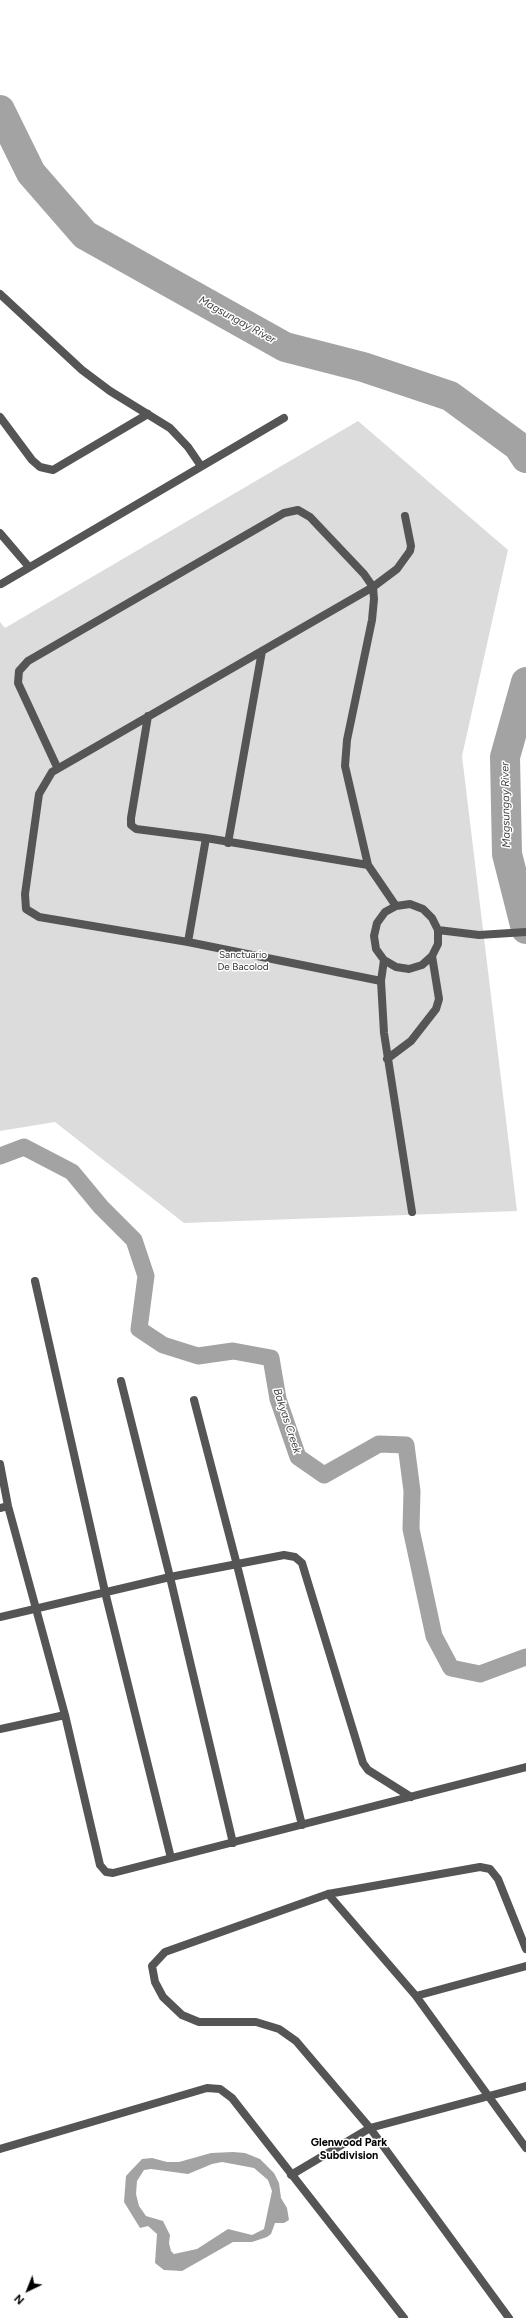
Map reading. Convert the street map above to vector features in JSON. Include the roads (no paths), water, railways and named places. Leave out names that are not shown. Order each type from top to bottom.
[{"type":"street","points":[[0,294],[82,370],[110,391],[170,428],[188,447],[201,466]]},
{"type":"street","points":[[0,417],[32,460],[40,467],[53,470],[148,414]]},
{"type":"street","points":[[1,584],[284,418]]},
{"type":"street","points":[[57,767],[18,682],[19,671],[28,661],[284,513],[298,510],[310,517],[364,574],[373,587],[374,599],[372,620],[347,740],[345,766],[368,864],[396,906]]},
{"type":"street","points":[[380,981],[188,942],[39,917],[26,909],[25,894],[39,794],[46,778],[57,767],[373,587],[396,569],[410,551],[411,546],[405,516]]},
{"type":"street","points":[[0,533],[29,567]]},
{"type":"street","points":[[228,843],[262,651]]},
{"type":"street","points":[[148,716],[132,825],[136,829],[206,838],[228,843],[368,864]]},
{"type":"street","points":[[188,942],[206,838]]},
{"type":"street","points":[[410,904],[423,909],[432,918],[438,930],[438,944],[432,956],[422,965],[409,969],[396,967],[384,960],[376,949],[374,936],[377,923],[385,912],[396,906],[410,904]]},
{"type":"street","points":[[438,930],[479,935],[526,932]]},
{"type":"street","points":[[387,1059],[411,1041],[436,1009],[439,1000],[432,956]]},
{"type":"street","points":[[384,960],[380,981],[387,1059],[412,1212]]},
{"type":"street","points":[[35,1280],[105,1592],[171,1858]]},
{"type":"street","points":[[122,1381],[233,1843]]},
{"type":"street","points":[[194,1400],[302,1825]]},
{"type":"street","points":[[0,1464],[4,1507],[37,1608],[65,1715],[100,1865],[106,1872],[113,1873],[526,1767]]},
{"type":"street","points":[[0,1617],[170,1577],[284,1555],[295,1557],[302,1563],[363,1763],[368,1770],[411,1797]]},
{"type":"street","points":[[0,1729],[65,1715]]},
{"type":"street","points":[[509,2318],[370,2128],[296,2041],[279,2028],[256,2022],[199,2022],[182,2015],[163,1997],[155,1982],[152,1966],[165,1952],[328,1894],[480,1867],[490,1869],[498,1879],[526,1949]]},
{"type":"street","points":[[328,1894],[416,1996],[486,2095],[526,2148]]},
{"type":"street","points":[[416,1996],[526,1966]]},
{"type":"street","points":[[291,2175],[370,2128],[486,2095],[526,2086]]},
{"type":"street","points":[[0,2149],[207,2088],[220,2089],[232,2098],[404,2318]]},
{"type":"waterway","name":"Magsungay River","points":[[0,110],[31,173],[85,235],[285,347],[363,367],[450,396],[518,446],[526,458]]},
{"type":"waterway","name":"Magsungay River","points":[[526,682],[505,757],[507,854],[526,929]]},
{"type":"waterway","name":"Bakyas Creek","points":[[0,1156],[24,1147],[72,1172],[101,1207],[134,1240],[146,1276],[139,1329],[163,1345],[198,1356],[233,1351],[271,1358],[278,1399],[298,1457],[324,1475],[379,1444],[406,1445],[412,1491],[411,1529],[434,1636],[451,1668],[480,1674],[526,1657]]},
{"type":"district","name":"Glenwood Park Subdivision","points":[[349,2149]]},
{"type":"park label","name":"Sanctuario De Bacolod","points":[[243,960]]}]
